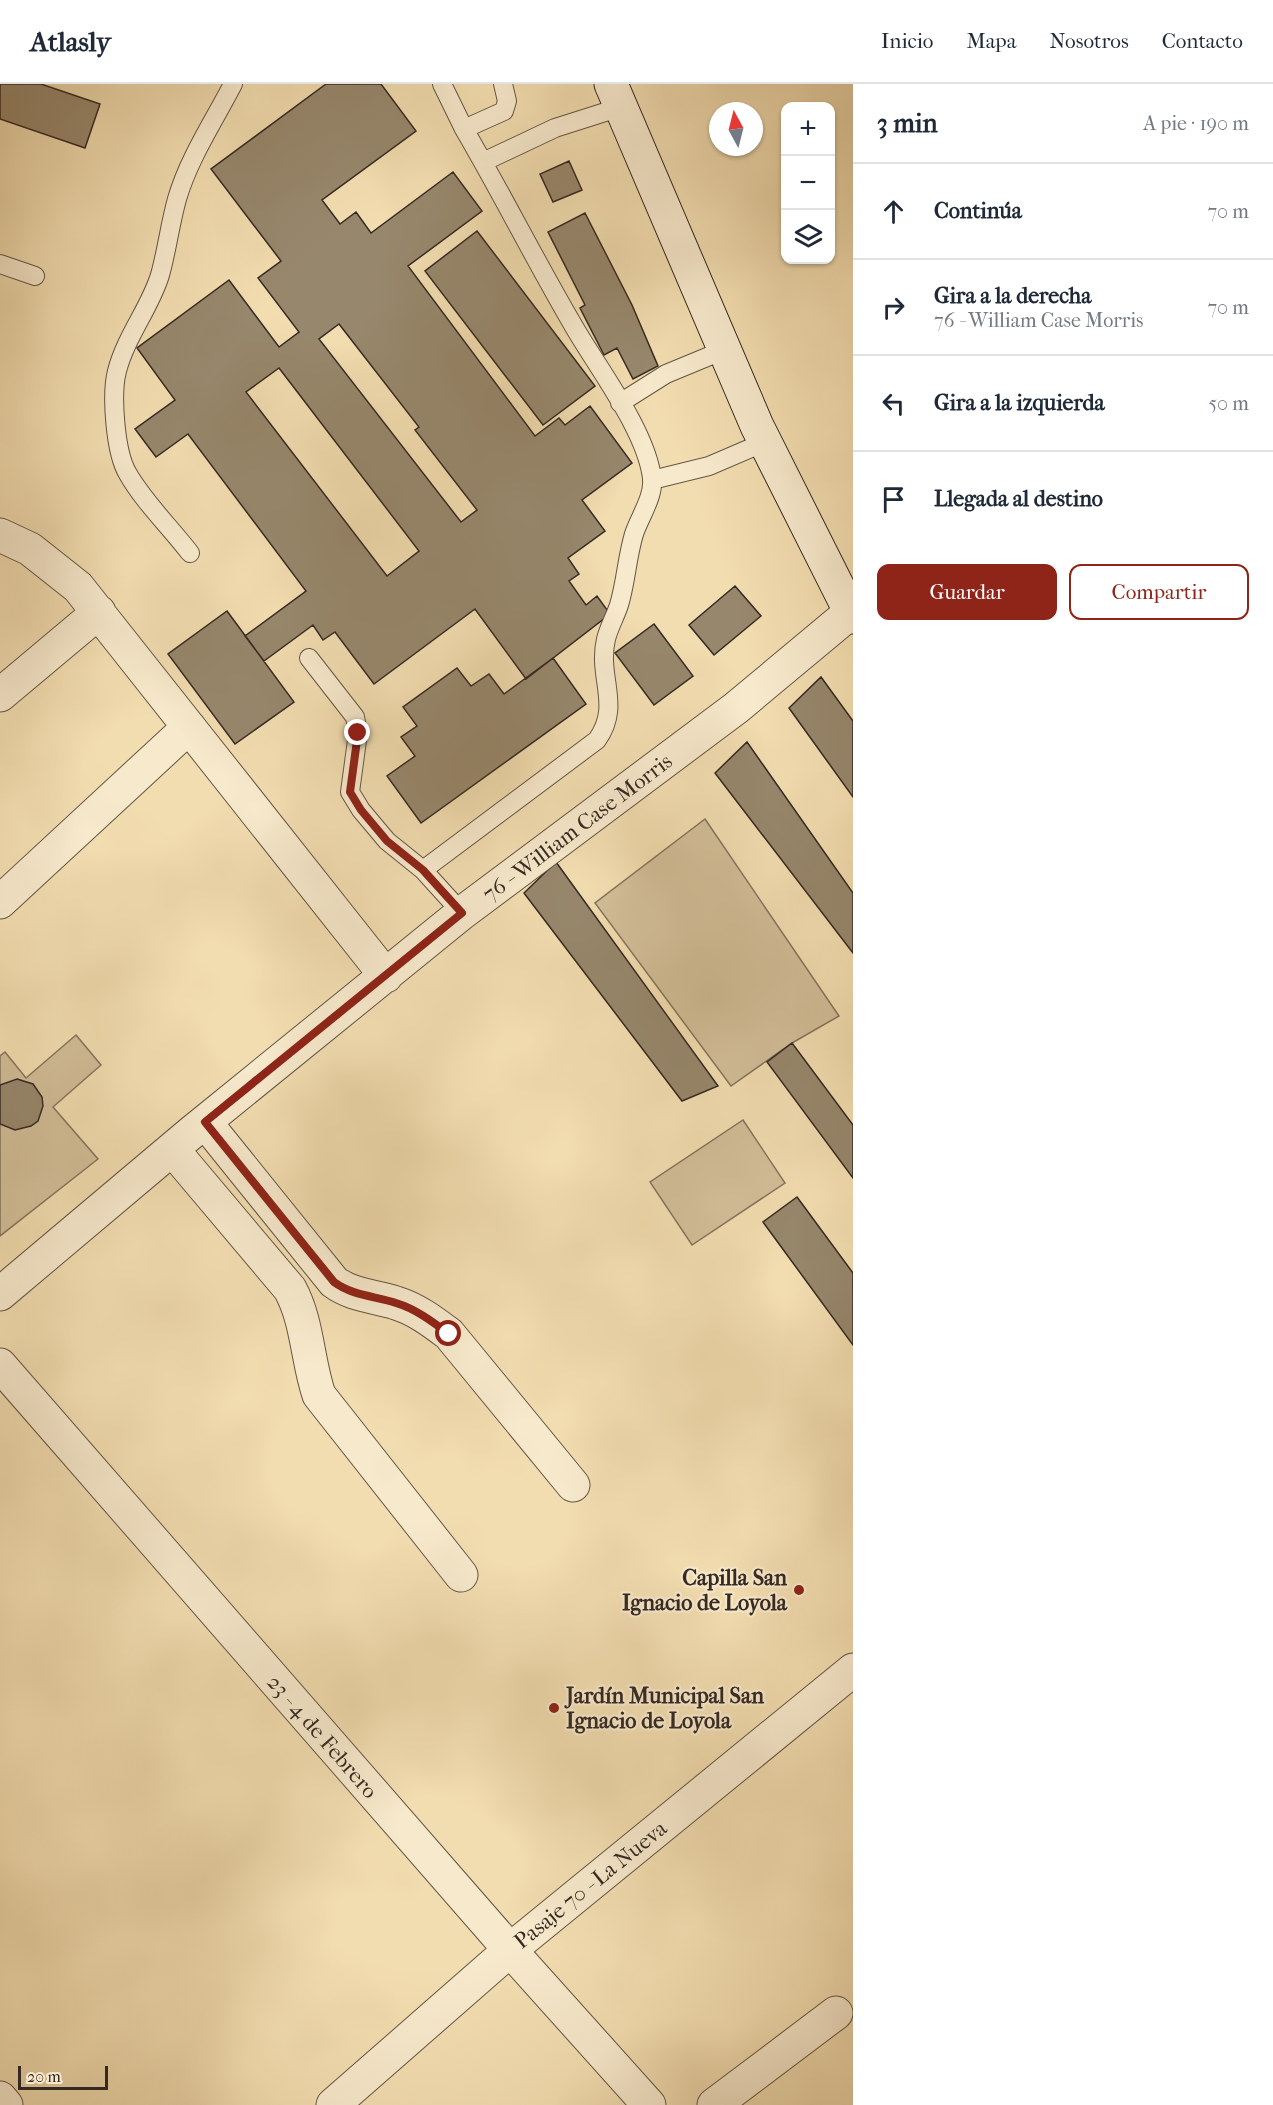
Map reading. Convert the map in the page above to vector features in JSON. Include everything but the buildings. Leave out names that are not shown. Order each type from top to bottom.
[{"type":"street","points":[[616,96],[765,442],[852,614]]},
{"type":"street","points":[[0,534],[51,563],[78,587],[386,976]]},
{"type":"street","points":[[0,695],[99,612]]},
{"type":"street","name":"76 - William Case Morris","points":[[0,1294],[172,1149],[462,913],[736,708],[852,614]]},
{"type":"street","points":[[1,900],[189,727]]},
{"type":"street","points":[[205,1122],[334,1282],[346,1291],[398,1303],[427,1318],[449,1334],[573,1485]]},
{"type":"street","points":[[172,1149],[290,1288],[299,1305],[313,1377],[320,1395],[461,1575]]},
{"type":"street","name":"23 - 4 de Febrero","points":[[0,1365],[510,1950],[649,2105]]},
{"type":"street","name":"Pasaje 70 - La Nueva","points":[[333,2105],[510,1950],[853,1670]]},
{"type":"street","points":[[714,2105],[836,2013]]},
{"type":"street","points":[[0,2098],[6,2105]]},
{"type":"lane","points":[[190,553],[127,473],[120,448],[115,411],[117,372],[129,339],[155,289],[177,198],[188,169],[233,84]]},
{"type":"lane","points":[[423,870],[597,740],[606,726],[610,706],[602,657],[608,632],[620,604],[635,531],[647,504],[652,480],[644,448],[464,129],[442,84]]},
{"type":"lane","points":[[464,129],[504,111],[507,101],[503,84]]},
{"type":"lane","points":[[483,162],[616,96]]},
{"type":"lane","points":[[0,264],[35,276]]},
{"type":"lane","points":[[620,403],[666,374],[724,350]]},
{"type":"lane","points":[[652,480],[709,466],[765,442]]},
{"type":"lane","points":[[309,658],[355,717],[358,733],[350,792],[361,810],[387,841],[423,870],[462,913]]},
{"type":"shaded area","points":[[705,819],[839,1016],[792,1043],[731,1086],[595,903]]},
{"type":"shaded area","points":[[76,1035],[101,1065],[53,1107],[98,1159],[0,1236],[0,1056],[5,1052],[26,1078]]},
{"type":"shaded area","points":[[743,1120],[785,1183],[692,1245],[650,1182]]},
{"type":"place","name":"Capilla San Ignacio de Loyola","points":[[799,1590]]},
{"type":"place","name":"Jardín Municipal San Ignacio de Loyola","points":[[554,1708]]},
{"type":"route","points":[[358,733],[350,792],[361,810],[387,841],[423,870],[462,913],[205,1122],[334,1282],[346,1291],[398,1303],[427,1318],[449,1334]]}]
